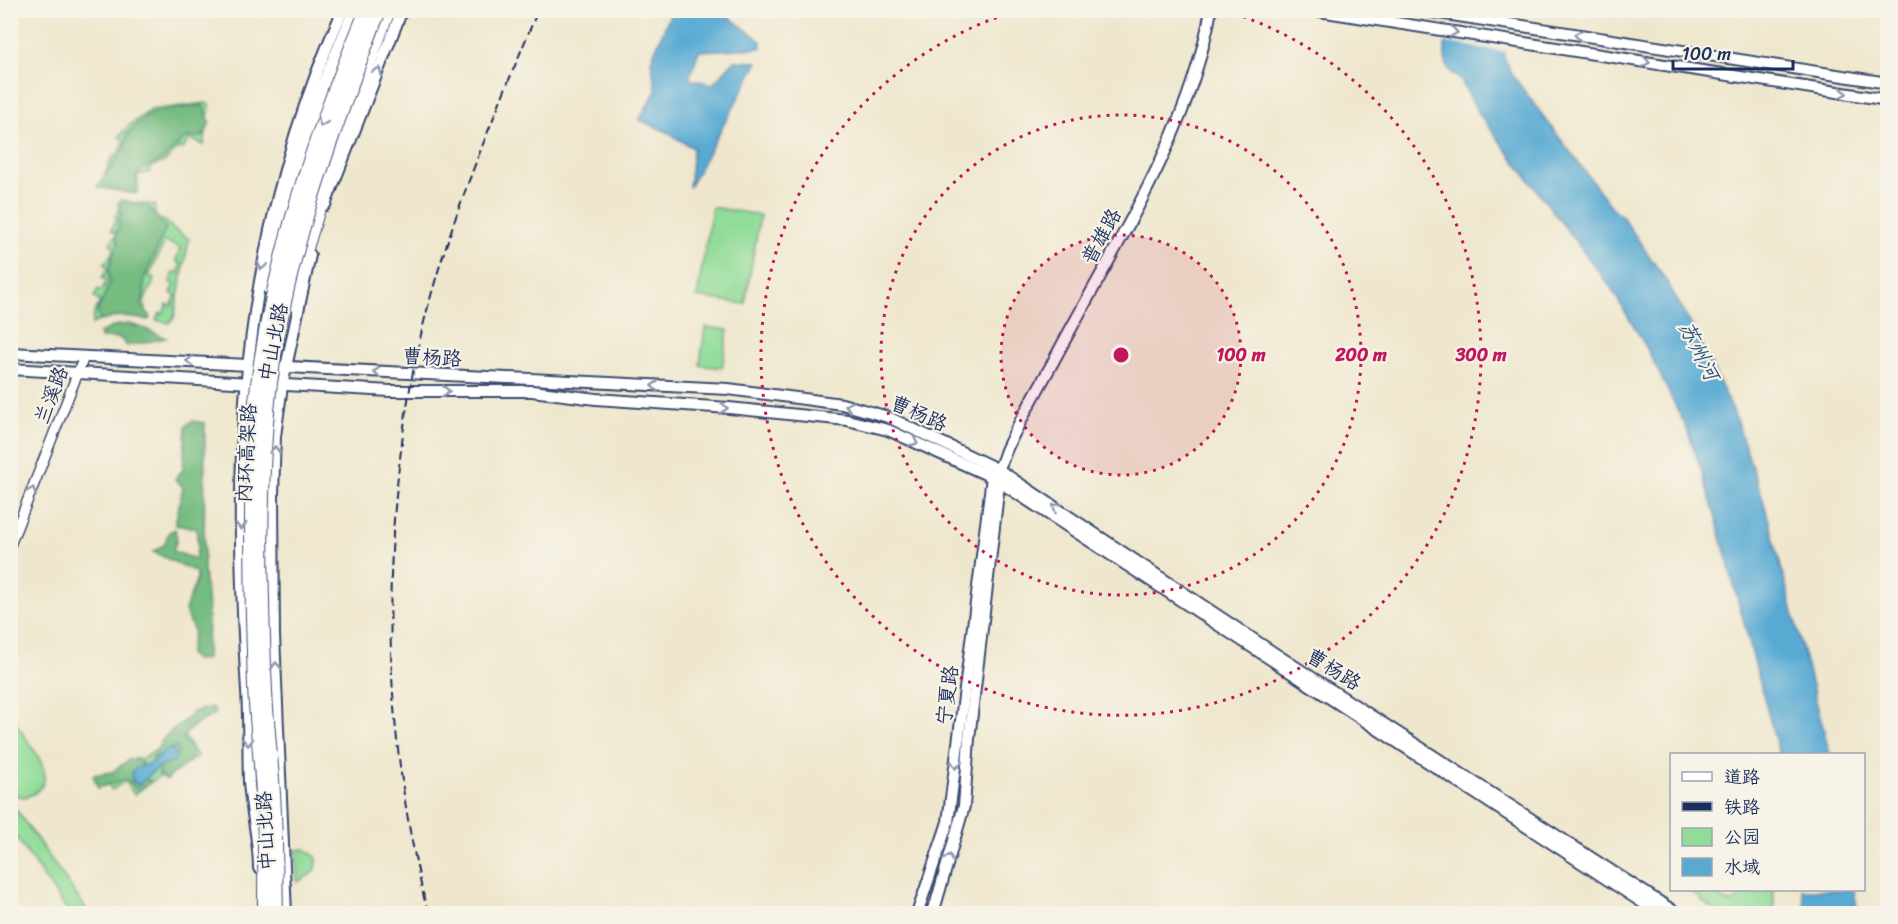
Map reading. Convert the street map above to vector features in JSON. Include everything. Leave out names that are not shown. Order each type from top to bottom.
[{"type":"highway","points":[[270,345],[270,287],[278,231],[307,128],[356,10]]},
{"type":"highway","name":"内环高架路","points":[[276,914],[274,816],[265,692],[262,488],[270,345],[284,246],[297,198],[341,73],[367,10]]},
{"type":"highway","name":"内环高架路","points":[[265,914],[264,816],[255,688],[252,593],[253,456],[256,401],[316,182],[340,111],[379,10]]},
{"type":"highway","points":[[270,345],[303,262],[335,153],[388,10]]},
{"type":"main road","name":"中山北路","points":[[259,914],[259,856],[249,785],[241,549],[241,489],[246,384],[261,273],[289,151],[322,57],[343,10]]},
{"type":"main road","name":"中山北路","points":[[286,914],[273,551],[275,436],[282,386],[309,258],[326,203],[402,10]]},
{"type":"main road","name":"普雄路","points":[[997,476],[1008,446],[1132,218],[1173,136],[1196,76],[1211,10]]},
{"type":"main road","points":[[1313,10],[1887,100]]},
{"type":"main road","points":[[1420,10],[1887,83]]},
{"type":"main road","name":"曹杨路","points":[[10,353],[728,389],[842,404],[888,417],[997,476],[1678,914]]},
{"type":"main road","name":"曹杨路","points":[[10,369],[390,391],[532,391],[596,399],[729,408],[847,420],[888,430],[997,476],[1660,914]]},
{"type":"main road","name":"宁夏路","points":[[917,914],[948,822],[997,476]]},
{"type":"main road","name":"宁夏路","points":[[930,914],[936,903],[964,806],[997,476]]},
{"type":"street","name":"兰溪路","points":[[10,545],[84,357]]},
{"type":"green space","points":[[210,104],[204,145],[190,139],[183,149],[179,148],[164,162],[149,168],[150,172],[138,175],[138,192],[100,184],[114,154],[118,155],[124,140],[119,137],[129,125],[151,110]]},
{"type":"green space","points":[[203,105],[210,122],[204,136],[186,138],[160,161],[142,169],[136,176],[138,190],[135,194],[97,187],[124,148],[128,133],[138,122],[154,112]]},
{"type":"green space","points":[[122,200],[149,207],[166,228],[144,279],[144,297],[141,306],[150,315],[149,320],[119,316],[101,321],[97,312],[110,282],[108,274],[118,243],[116,237],[121,213],[118,203]]},
{"type":"green space","points":[[124,201],[155,205],[154,218],[166,221],[172,228],[189,239],[174,318],[169,323],[156,320],[160,313],[163,314],[167,304],[171,306],[176,296],[171,293],[175,284],[170,282],[173,272],[178,273],[181,264],[176,261],[180,248],[165,241],[149,276],[155,278],[144,302],[146,308],[144,316],[117,315],[92,324],[94,313],[100,302],[94,297],[98,289],[101,291],[107,281],[102,278],[108,267],[104,265],[115,248],[110,244],[117,233],[111,230]]},
{"type":"green space","points":[[712,207],[760,215],[745,304],[697,297]]},
{"type":"green space","points":[[129,324],[166,338],[127,346],[120,338],[100,338],[99,333],[118,325]]},
{"type":"green space","points":[[705,327],[728,330],[722,368],[700,365]]},
{"type":"green space","points":[[192,421],[205,423],[204,572],[208,606],[207,659],[196,660],[189,654],[194,632],[185,610],[197,578],[196,572],[153,552],[164,545],[169,532],[175,529],[177,539],[173,551],[195,559],[198,546],[196,528],[175,525],[183,487],[175,479],[183,469],[186,426]]},
{"type":"green space","points":[[211,707],[215,710],[214,714],[193,727],[183,738],[193,754],[188,762],[167,780],[159,775],[158,768],[178,754],[176,747],[152,759],[162,740],[193,712]]},
{"type":"green space","points":[[11,718],[36,754],[45,775],[40,788],[28,796],[11,793]]},
{"type":"green space","points":[[182,733],[198,756],[175,772],[166,772],[134,794],[125,781],[112,790],[108,784],[109,781]]},
{"type":"green space","points":[[139,758],[142,764],[138,773],[140,778],[151,781],[139,791],[128,781],[119,781],[98,788],[93,775],[112,772],[129,760]]},
{"type":"green space","points":[[10,801],[89,913],[69,913],[11,830]]},
{"type":"green space","points":[[305,849],[317,858],[317,863],[309,875],[297,882],[296,850]]},
{"type":"green space","points":[[1689,891],[1709,891],[1729,903],[1735,901],[1743,891],[1773,891],[1775,913],[1724,914],[1713,910]]},
{"type":"water","points":[[672,10],[721,11],[761,41],[761,48],[699,51],[689,79],[713,84],[734,61],[758,62],[689,188],[693,148],[665,131],[639,120],[656,91],[651,60]]},
{"type":"water","name":"苏州河","points":[[1453,11],[1503,47],[1504,57],[1513,76],[1614,210],[1622,216],[1667,282],[1693,328],[1733,410],[1765,506],[1830,753],[1779,753],[1717,522],[1686,427],[1645,345],[1611,288],[1479,114],[1460,79],[1447,66],[1446,38]]},
{"type":"water","points":[[173,749],[175,761],[158,768],[139,785],[132,781],[132,771],[154,761],[164,751]]},
{"type":"water","points":[[1802,891],[1854,891],[1858,913],[1806,913]]},
{"type":"pier","points":[[1450,10],[1511,10],[1506,38],[1507,52],[1443,42]]},
{"type":"railway","points":[[428,914],[405,798],[392,683],[391,568],[401,450],[419,341],[446,245],[474,166],[538,10]]}]
